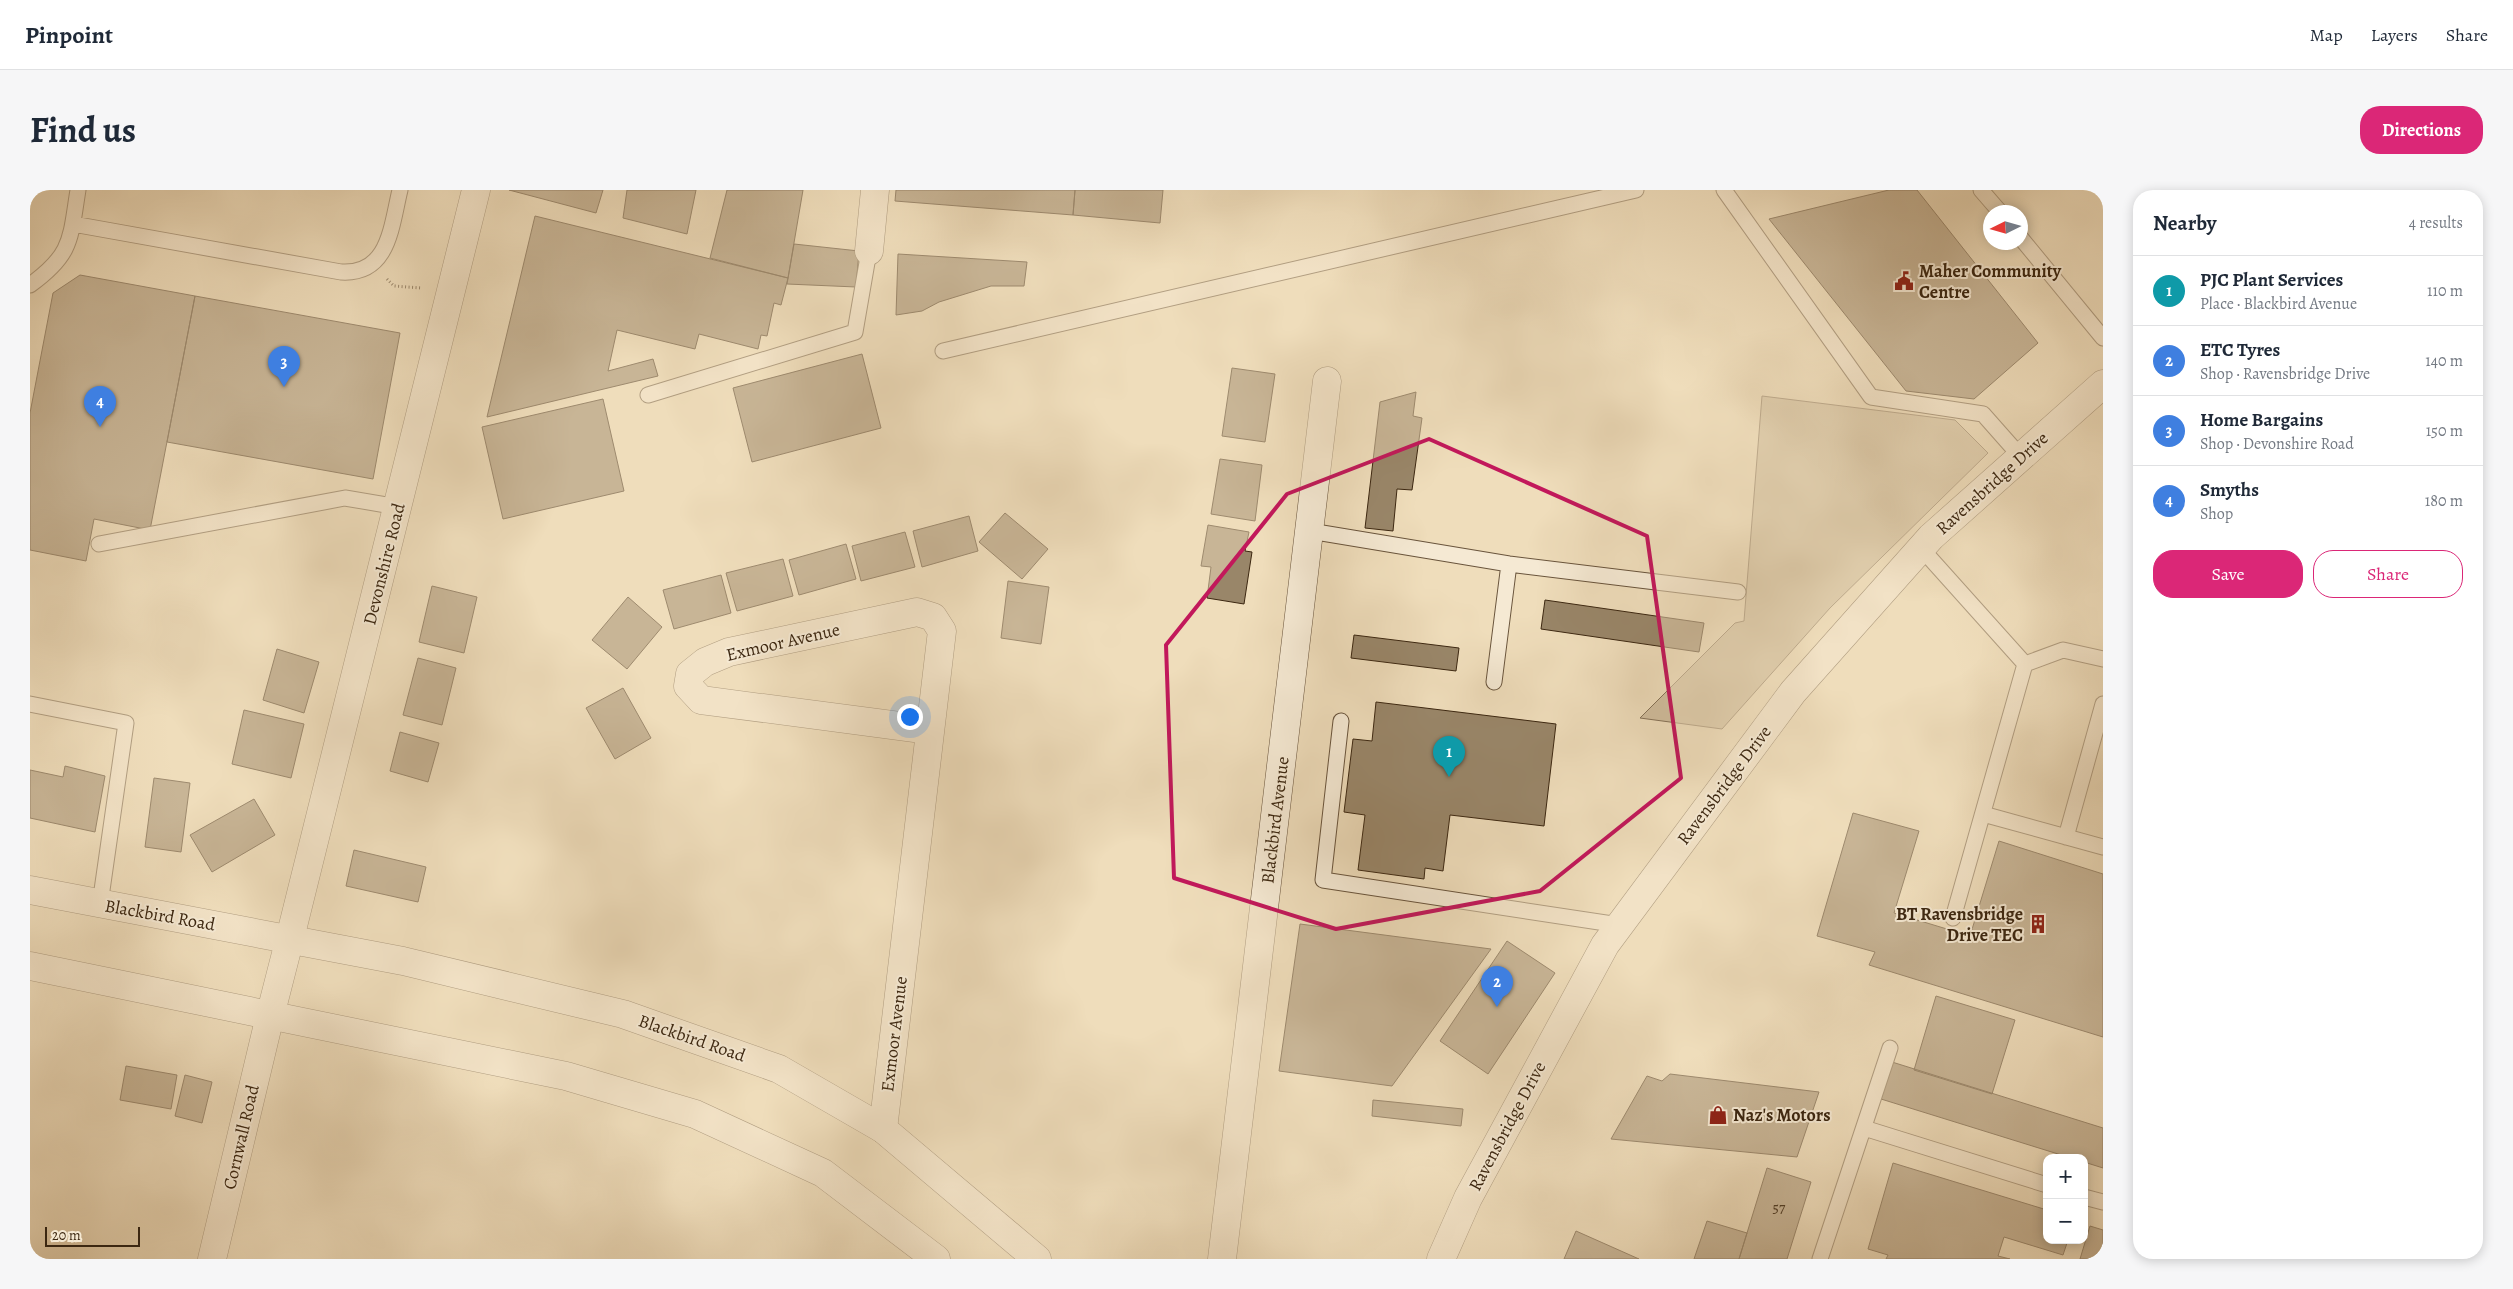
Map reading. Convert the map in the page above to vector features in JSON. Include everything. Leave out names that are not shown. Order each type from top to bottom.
[{"type":"street","name":"Devonshire Road","points":[[290,938],[476,190]]},
{"type":"street","points":[[869,251],[875,190]]},
{"type":"street","name":"Blackbird Avenue","points":[[1222,1259],[1327,380]]},
{"type":"street","name":"Ravensbridge Drive","points":[[1441,1259],[1468,1198],[1605,945],[1793,692],[1921,548],[2103,384]]},
{"type":"street","name":"Exmoor Avenue","points":[[883,1129],[942,631],[933,617],[917,612],[729,652],[706,662],[690,674],[688,686],[701,700],[930,730]]},
{"type":"street","name":"Blackbird Road","points":[[30,890],[403,961],[623,1014],[779,1068],[883,1129],[1037,1259]]},
{"type":"street","points":[[270,1016],[290,938]]},
{"type":"street","points":[[30,966],[566,1076],[696,1114],[824,1173],[936,1259]]},
{"type":"street","name":"Cornwall Road","points":[[212,1259],[270,1016]]},
{"type":"lane","points":[[30,285],[62,258],[70,239],[78,190]]},
{"type":"lane","points":[[73,224],[341,272],[356,273],[371,266],[382,254],[400,190]]},
{"type":"lane","points":[[942,352],[1636,190]]},
{"type":"lane","points":[[1724,190],[1871,397],[1983,414],[2021,457]]},
{"type":"lane","points":[[1981,190],[1994,205]]},
{"type":"lane","points":[[2028,247],[2103,338]]},
{"type":"lane","points":[[648,395],[855,332],[869,251]]},
{"type":"lane","points":[[99,544],[346,498],[398,508]]},
{"type":"lane","points":[[1310,532],[1509,564],[1738,592]]},
{"type":"lane","points":[[1921,548],[2025,664]]},
{"type":"lane","points":[[1494,682],[1509,564]]},
{"type":"lane","points":[[2025,664],[2063,650],[2103,658]]},
{"type":"lane","points":[[1953,918],[2025,664]]},
{"type":"lane","points":[[30,704],[126,723],[100,904]]},
{"type":"lane","points":[[2066,837],[2103,704]]},
{"type":"lane","points":[[1341,721],[1323,880],[1619,926]]},
{"type":"lane","points":[[1983,814],[2103,847]]},
{"type":"lane","points":[[1820,1259],[1890,1048]]},
{"type":"lane","points":[[1864,1128],[2043,1184]]},
{"type":"lane","points":[[2088,1197],[2103,1202]]},
{"type":"path","points":[[371,266],[394,286],[451,291]]},
{"type":"highlighted area","points":[[1429,439],[1647,536],[1681,778],[1540,891],[1336,929],[1174,878],[1166,645],[1287,494]]},
{"type":"shaded area","points":[[1762,396],[1955,420],[1988,453],[1830,608],[1722,729],[1640,718],[1735,623],[1744,621]]},
{"type":"building","points":[[509,190],[603,190],[596,213]]},
{"type":"building","points":[[627,190],[696,190],[687,234],[623,218]]},
{"type":"building","points":[[727,190],[803,190],[788,278],[710,258]]},
{"type":"building","points":[[896,190],[1075,190],[1073,215],[895,201]]},
{"type":"building","points":[[1075,190],[1163,190],[1160,223],[1073,215]]},
{"type":"building","name":"Maher Community Centre","points":[[1889,190],[1917,190],[2038,343],[1974,399],[1906,391],[1769,219]]},
{"type":"building","points":[[535,216],[788,278],[781,305],[774,303],[767,336],[761,335],[758,349],[699,334],[695,349],[617,330],[608,371],[653,359],[658,376],[487,417]]},
{"type":"building","points":[[794,244],[859,251],[856,287],[787,284]]},
{"type":"building","points":[[898,254],[1027,262],[1024,286],[991,286],[939,302],[922,311],[896,315]]},
{"type":"building","points":[[80,275],[195,296],[150,530],[94,519],[86,561],[30,550],[30,413],[53,293]]},
{"type":"building","points":[[195,296],[400,333],[373,479],[167,442]]},
{"type":"building","points":[[862,354],[881,428],[752,462],[733,388]]},
{"type":"building","points":[[1232,368],[1275,374],[1265,442],[1222,436]]},
{"type":"building","points":[[1416,392],[1413,416],[1422,418],[1412,490],[1397,489],[1393,531],[1365,528],[1380,402]]},
{"type":"building","points":[[603,399],[624,491],[503,519],[482,427]]},
{"type":"building","points":[[1220,459],[1262,465],[1255,521],[1211,514]]},
{"type":"building","points":[[1005,513],[1048,549],[1022,579],[979,542]]},
{"type":"building","points":[[969,516],[978,551],[922,567],[913,531]]},
{"type":"building","points":[[1208,525],[1249,532],[1245,551],[1252,552],[1244,604],[1207,598],[1211,567],[1201,566]]},
{"type":"building","points":[[905,532],[915,567],[861,581],[852,546]]},
{"type":"building","points":[[846,544],[856,579],[799,595],[789,560]]},
{"type":"building","points":[[783,559],[793,596],[737,611],[726,573]]},
{"type":"building","points":[[721,575],[731,613],[674,629],[663,590]]},
{"type":"building","points":[[1008,581],[1049,587],[1041,644],[1001,638]]},
{"type":"building","points":[[432,586],[477,597],[464,653],[419,642]]},
{"type":"building","points":[[628,597],[662,627],[627,669],[592,640]]},
{"type":"building","points":[[1545,600],[1704,623],[1699,652],[1541,629]]},
{"type":"building","points":[[1354,635],[1459,648],[1456,671],[1351,658]]},
{"type":"building","points":[[277,649],[319,662],[304,713],[263,700]]},
{"type":"building","points":[[418,658],[456,668],[442,725],[403,715]]},
{"type":"building","points":[[623,688],[651,738],[615,759],[586,708]]},
{"type":"building","points":[[1376,702],[1556,724],[1544,826],[1450,815],[1443,871],[1425,868],[1424,879],[1358,870],[1365,815],[1344,812],[1353,739],[1372,741]]},
{"type":"building","points":[[244,710],[304,724],[291,778],[232,764]]},
{"type":"building","points":[[400,732],[439,743],[428,782],[390,771]]},
{"type":"building","points":[[65,766],[105,776],[95,832],[30,818],[30,770],[63,777]]},
{"type":"building","points":[[154,778],[190,783],[181,852],[145,847]]},
{"type":"building","points":[[254,799],[275,835],[212,872],[190,835]]},
{"type":"building","name":"BT Ravensbridge Drive TEC","points":[[1853,813],[1919,831],[1894,913],[1970,936],[1999,841],[2103,874],[2103,1037],[1869,965],[1875,952],[1817,936]]},
{"type":"building","points":[[354,850],[426,867],[418,902],[346,886]]},
{"type":"building","points":[[1300,924],[1491,949],[1392,1086],[1279,1071]]},
{"type":"building","points":[[1507,941],[1555,973],[1488,1074],[1440,1041]]},
{"type":"building","points":[[1936,996],[2015,1020],[1992,1094],[1914,1070]]},
{"type":"building","points":[[1892,1062],[2103,1128],[2103,1168],[2088,1163],[2088,1154],[2058,1154],[1881,1099]]},
{"type":"building","points":[[126,1066],[177,1075],[171,1109],[120,1100]]},
{"type":"building","name":"Naz's Motors","points":[[1670,1074],[1819,1092],[1797,1157],[1611,1139],[1647,1076],[1662,1081]]},
{"type":"building","points":[[185,1075],[212,1082],[202,1123],[175,1116]]},
{"type":"building","points":[[1373,1100],[1463,1109],[1461,1126],[1372,1116]]},
{"type":"building","points":[[1893,1163],[2043,1209],[2043,1244],[2067,1244],[2063,1255],[2004,1237],[1998,1256],[2010,1259],[1886,1259],[1888,1255],[1868,1249]]},
{"type":"building","points":[[1767,1168],[1811,1182],[1787,1259],[1739,1259]]},
{"type":"building","points":[[1707,1221],[1747,1233],[1739,1259],[1694,1259]]},
{"type":"building","points":[[2090,1226],[2103,1230],[2103,1259],[2080,1259],[2085,1244],[2088,1244]]},
{"type":"building","points":[[1576,1231],[1639,1259],[1564,1259]]},
{"type":"place","name":"Maher Community Centre","points":[[1904,281]]},
{"type":"place","name":"Home Bargains","points":[[284,387]]},
{"type":"place","name":"Smyths","points":[[100,427]]},
{"type":"place","name":"PJC Plant Services","points":[[1449,777]]},
{"type":"place","name":"BT Ravensbridge Drive TEC","points":[[2038,924]]},
{"type":"place","name":"ETC Tyres","points":[[1497,1007]]},
{"type":"place","name":"Naz's Motors","points":[[1718,1115]]}]
